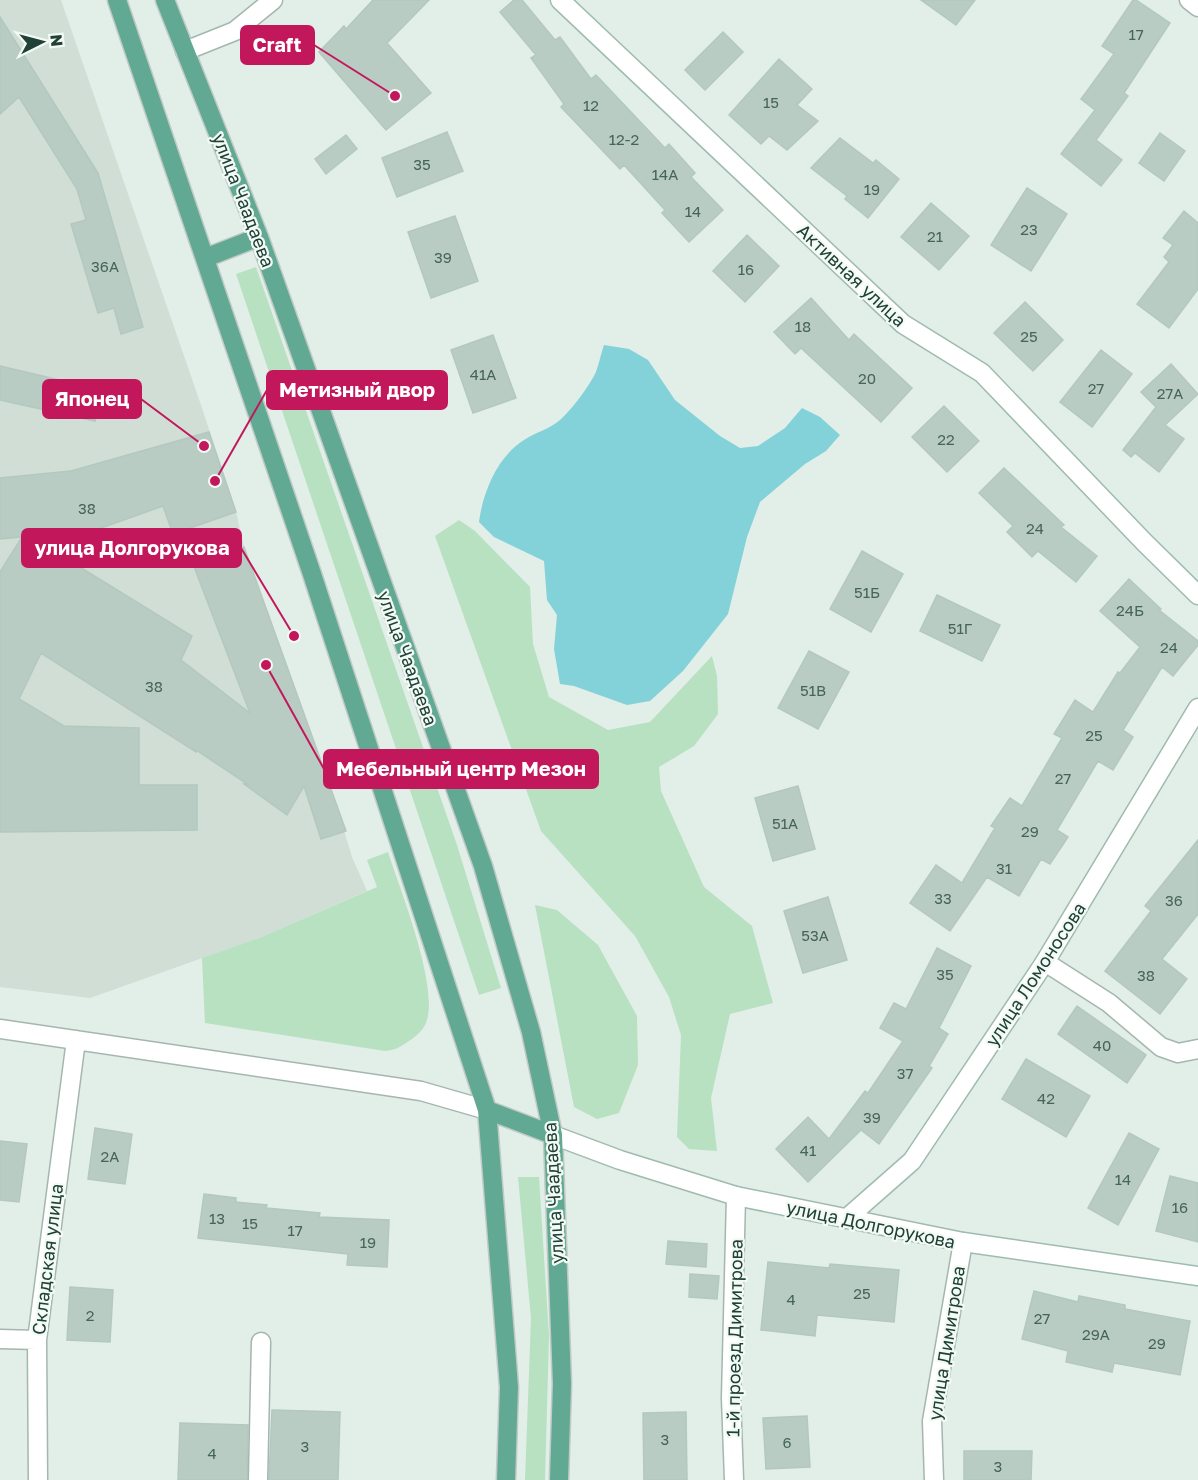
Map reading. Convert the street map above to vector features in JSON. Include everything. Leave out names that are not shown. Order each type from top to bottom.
[{"type":"main road","points":[[117,0],[325,614],[487,1110],[509,1388],[506,1480]]},
{"type":"main road","name":"улица Чаадаева","points":[[165,0],[259,237],[483,866],[531,1032],[553,1135],[562,1384],[559,1480]]},
{"type":"main road","points":[[205,258],[259,237]]},
{"type":"main road","points":[[487,1110],[553,1135]]},
{"type":"street","points":[[185,51],[235,31],[273,0]]},
{"type":"street","name":"Активная улица","points":[[560,0],[903,324],[981,373],[1198,595]]},
{"type":"street","points":[[1189,0],[1198,7]]},
{"type":"street","name":"улица Ломоносова","points":[[846,1219],[912,1161],[1046,962],[1198,708]]},
{"type":"street","points":[[1046,962],[1109,1003],[1161,1047],[1178,1053],[1198,1049]]},
{"type":"street","points":[[0,1029],[421,1091],[487,1110]]},
{"type":"street","name":"Складская улица","points":[[36,1477],[37,1340],[76,1040]]},
{"type":"street","name":"улица Долгорукова","points":[[553,1135],[620,1160],[736,1196],[963,1242],[1198,1276]]},
{"type":"street","name":"1-й проезд Димитрова","points":[[734,1480],[731,1398],[736,1196]]},
{"type":"street","name":"улица Димитрова","points":[[934,1480],[932,1421],[963,1242]]},
{"type":"street","points":[[0,1339],[37,1340]]},
{"type":"street","points":[[258,1480],[261,1342]]},
{"type":"shaded area","points":[[0,0],[61,0],[201,405],[236,512],[244,547],[328,778],[352,857],[367,891],[259,938],[90,998],[0,987]]},
{"type":"green space","points":[[256,267],[457,845],[501,988],[479,995],[236,274]]},
{"type":"green space","points":[[459,520],[475,531],[530,587],[533,644],[549,697],[608,730],[650,722],[712,656],[717,676],[718,714],[694,746],[659,767],[661,791],[704,887],[752,926],[773,1003],[730,1014],[711,1098],[717,1151],[689,1149],[677,1137],[681,1035],[669,997],[635,936],[541,831],[435,536]]},
{"type":"green space","points":[[388,852],[417,939],[428,989],[429,1010],[425,1025],[418,1034],[400,1047],[385,1051],[205,1023],[202,958],[259,938],[377,887],[367,860]]},
{"type":"green space","points":[[535,905],[557,910],[598,945],[637,1016],[638,1065],[619,1113],[597,1119],[574,1107]]},
{"type":"green space","points":[[518,1177],[539,1177],[549,1336],[545,1480],[525,1480],[531,1318]]},
{"type":"water","points":[[604,345],[629,349],[648,360],[675,400],[720,436],[740,448],[758,446],[785,428],[802,408],[820,417],[840,435],[826,451],[805,464],[760,502],[747,537],[728,614],[683,671],[650,701],[627,705],[574,686],[560,684],[554,649],[557,615],[547,600],[544,561],[494,537],[479,522],[488,487],[506,456],[514,447],[556,423],[570,410],[596,372]]},
{"type":"building","points":[[373,0],[429,0],[387,43],[431,93],[386,130],[319,52],[344,26],[346,29]]},
{"type":"building","points":[[514,0],[522,0],[555,40],[560,37],[591,79],[596,75],[665,148],[669,144],[695,173],[691,177],[723,210],[689,242],[662,213],[665,210],[624,165],[620,169],[561,107],[564,104],[531,58],[536,55],[500,12]]},
{"type":"building","points":[[921,0],[975,0],[956,25]]},
{"type":"building","points":[[1133,0],[1170,23],[1124,93],[1128,96],[1096,140],[1122,160],[1101,186],[1061,154],[1095,110],[1081,99],[1114,54],[1102,46]]},
{"type":"building","points":[[0,17],[98,173],[143,327],[121,334],[114,308],[98,313],[71,224],[86,220],[77,189],[19,97],[0,114]]},
{"type":"building","points":[[723,32],[743,52],[705,90],[685,70]]},
{"type":"building","points":[[779,59],[812,89],[797,105],[818,121],[787,150],[769,136],[761,144],[729,115]]},
{"type":"building","points":[[447,132],[463,171],[397,197],[382,158]]},
{"type":"building","points":[[1160,133],[1185,151],[1164,181],[1139,163]]},
{"type":"building","points":[[346,135],[357,149],[326,174],[315,159]]},
{"type":"building","points":[[840,138],[873,163],[876,160],[899,179],[868,218],[845,199],[847,196],[811,168]]},
{"type":"building","points":[[1027,188],[1067,214],[1031,271],[991,245]]},
{"type":"building","points":[[931,203],[969,236],[939,270],[901,237]]},
{"type":"building","points":[[1184,211],[1198,223],[1198,289],[1169,328],[1137,304],[1169,262],[1164,257],[1173,245],[1163,238]]},
{"type":"building","points":[[455,216],[478,281],[431,298],[408,232]]},
{"type":"building","points":[[747,235],[779,266],[745,302],[713,271]]},
{"type":"building","points":[[811,298],[849,340],[854,334],[912,388],[881,422],[801,348],[795,354],[774,332]]},
{"type":"building","points":[[1025,302],[1063,340],[1033,371],[994,333]]},
{"type":"building","points":[[493,335],[516,398],[473,413],[451,350]]},
{"type":"building","points":[[1101,350],[1132,374],[1092,427],[1060,402]]},
{"type":"building","points":[[1171,364],[1198,394],[1165,425],[1184,439],[1159,472],[1135,453],[1131,457],[1123,450],[1156,407],[1141,392]]},
{"type":"building","points":[[0,366],[102,390],[95,421],[0,400]]},
{"type":"building","points":[[944,406],[979,441],[947,472],[912,437]]},
{"type":"building","points":[[209,432],[236,512],[173,534],[163,506],[90,532],[31,537],[192,636],[181,660],[250,713],[193,564],[244,547],[346,831],[321,839],[304,786],[287,815],[244,784],[247,784],[196,750],[196,752],[41,653],[19,699],[64,726],[139,728],[139,785],[197,785],[197,830],[0,832],[0,572],[22,537],[0,539],[0,478],[71,471]]},
{"type":"building","points":[[1004,468],[1064,525],[1061,527],[1097,556],[1076,582],[1038,551],[1032,557],[1007,532],[1013,526],[979,493]]},
{"type":"building","points":[[862,551],[903,574],[871,632],[830,609]]},
{"type":"building","points":[[1129,579],[1161,609],[1159,610],[1198,641],[1198,645],[1173,676],[1162,667],[1123,730],[1133,737],[1113,770],[1098,761],[1057,830],[1068,837],[1050,864],[1041,859],[1019,896],[987,877],[950,931],[910,903],[936,865],[962,883],[995,828],[991,826],[1010,798],[1022,806],[1062,738],[1054,734],[1075,700],[1093,712],[1118,672],[1120,673],[1140,647],[1100,611]]},
{"type":"building","points":[[937,595],[1000,625],[982,661],[920,631]]},
{"type":"building","points":[[809,651],[849,672],[818,729],[778,708]]},
{"type":"building","points":[[798,786],[815,849],[773,861],[755,798]]},
{"type":"building","points":[[1198,840],[1198,914],[1162,959],[1187,979],[1160,1014],[1105,971],[1151,911],[1145,906]]},
{"type":"building","points":[[828,897],[847,960],[803,973],[784,911]]},
{"type":"building","points":[[937,948],[971,966],[939,1028],[948,1034],[929,1066],[932,1068],[879,1144],[861,1130],[808,1182],[776,1149],[808,1117],[829,1139],[865,1091],[868,1093],[903,1041],[880,1028],[894,1003],[906,1009]]},
{"type":"building","points":[[1077,1006],[1146,1055],[1127,1083],[1058,1034]]},
{"type":"building","points":[[1026,1059],[1090,1096],[1066,1137],[1002,1099]]},
{"type":"building","points":[[95,1128],[132,1134],[125,1184],[88,1179]]},
{"type":"building","points":[[1129,1133],[1159,1149],[1118,1225],[1088,1208]]},
{"type":"building","points":[[0,1141],[27,1144],[19,1202],[0,1200]]},
{"type":"building","points":[[1170,1176],[1198,1183],[1198,1242],[1156,1231]]},
{"type":"building","points":[[204,1194],[236,1198],[236,1202],[267,1205],[266,1208],[320,1213],[319,1217],[389,1220],[387,1267],[347,1265],[348,1254],[198,1238]]},
{"type":"building","points":[[668,1241],[707,1244],[706,1267],[666,1264]]},
{"type":"building","points":[[768,1262],[829,1268],[830,1264],[899,1270],[894,1322],[817,1315],[815,1336],[761,1330]]},
{"type":"building","points":[[690,1274],[719,1276],[717,1299],[689,1297]]},
{"type":"building","points":[[70,1287],[113,1290],[110,1342],[67,1340]]},
{"type":"building","points":[[1034,1291],[1078,1302],[1079,1296],[1125,1305],[1125,1309],[1190,1321],[1180,1375],[1114,1363],[1112,1372],[1066,1362],[1068,1351],[1022,1339]]},
{"type":"building","points":[[272,1410],[340,1412],[338,1480],[269,1480]]},
{"type":"building","points":[[686,1412],[687,1480],[644,1480],[643,1413]]},
{"type":"building","points":[[807,1416],[810,1467],[766,1469],[763,1418]]},
{"type":"building","points":[[180,1423],[248,1425],[247,1480],[178,1480]]},
{"type":"building","points":[[964,1451],[1032,1451],[1031,1480],[964,1480]]},
{"type":"place","name":"Craft","points":[[395,96]]},
{"type":"place","name":"Японец","points":[[204,446]]},
{"type":"place","name":"Метизный двор","points":[[215,481]]},
{"type":"place","name":"улица Долгорукова","points":[[294,636]]},
{"type":"place","name":"Мебельный центр Мезон","points":[[266,665]]}]
